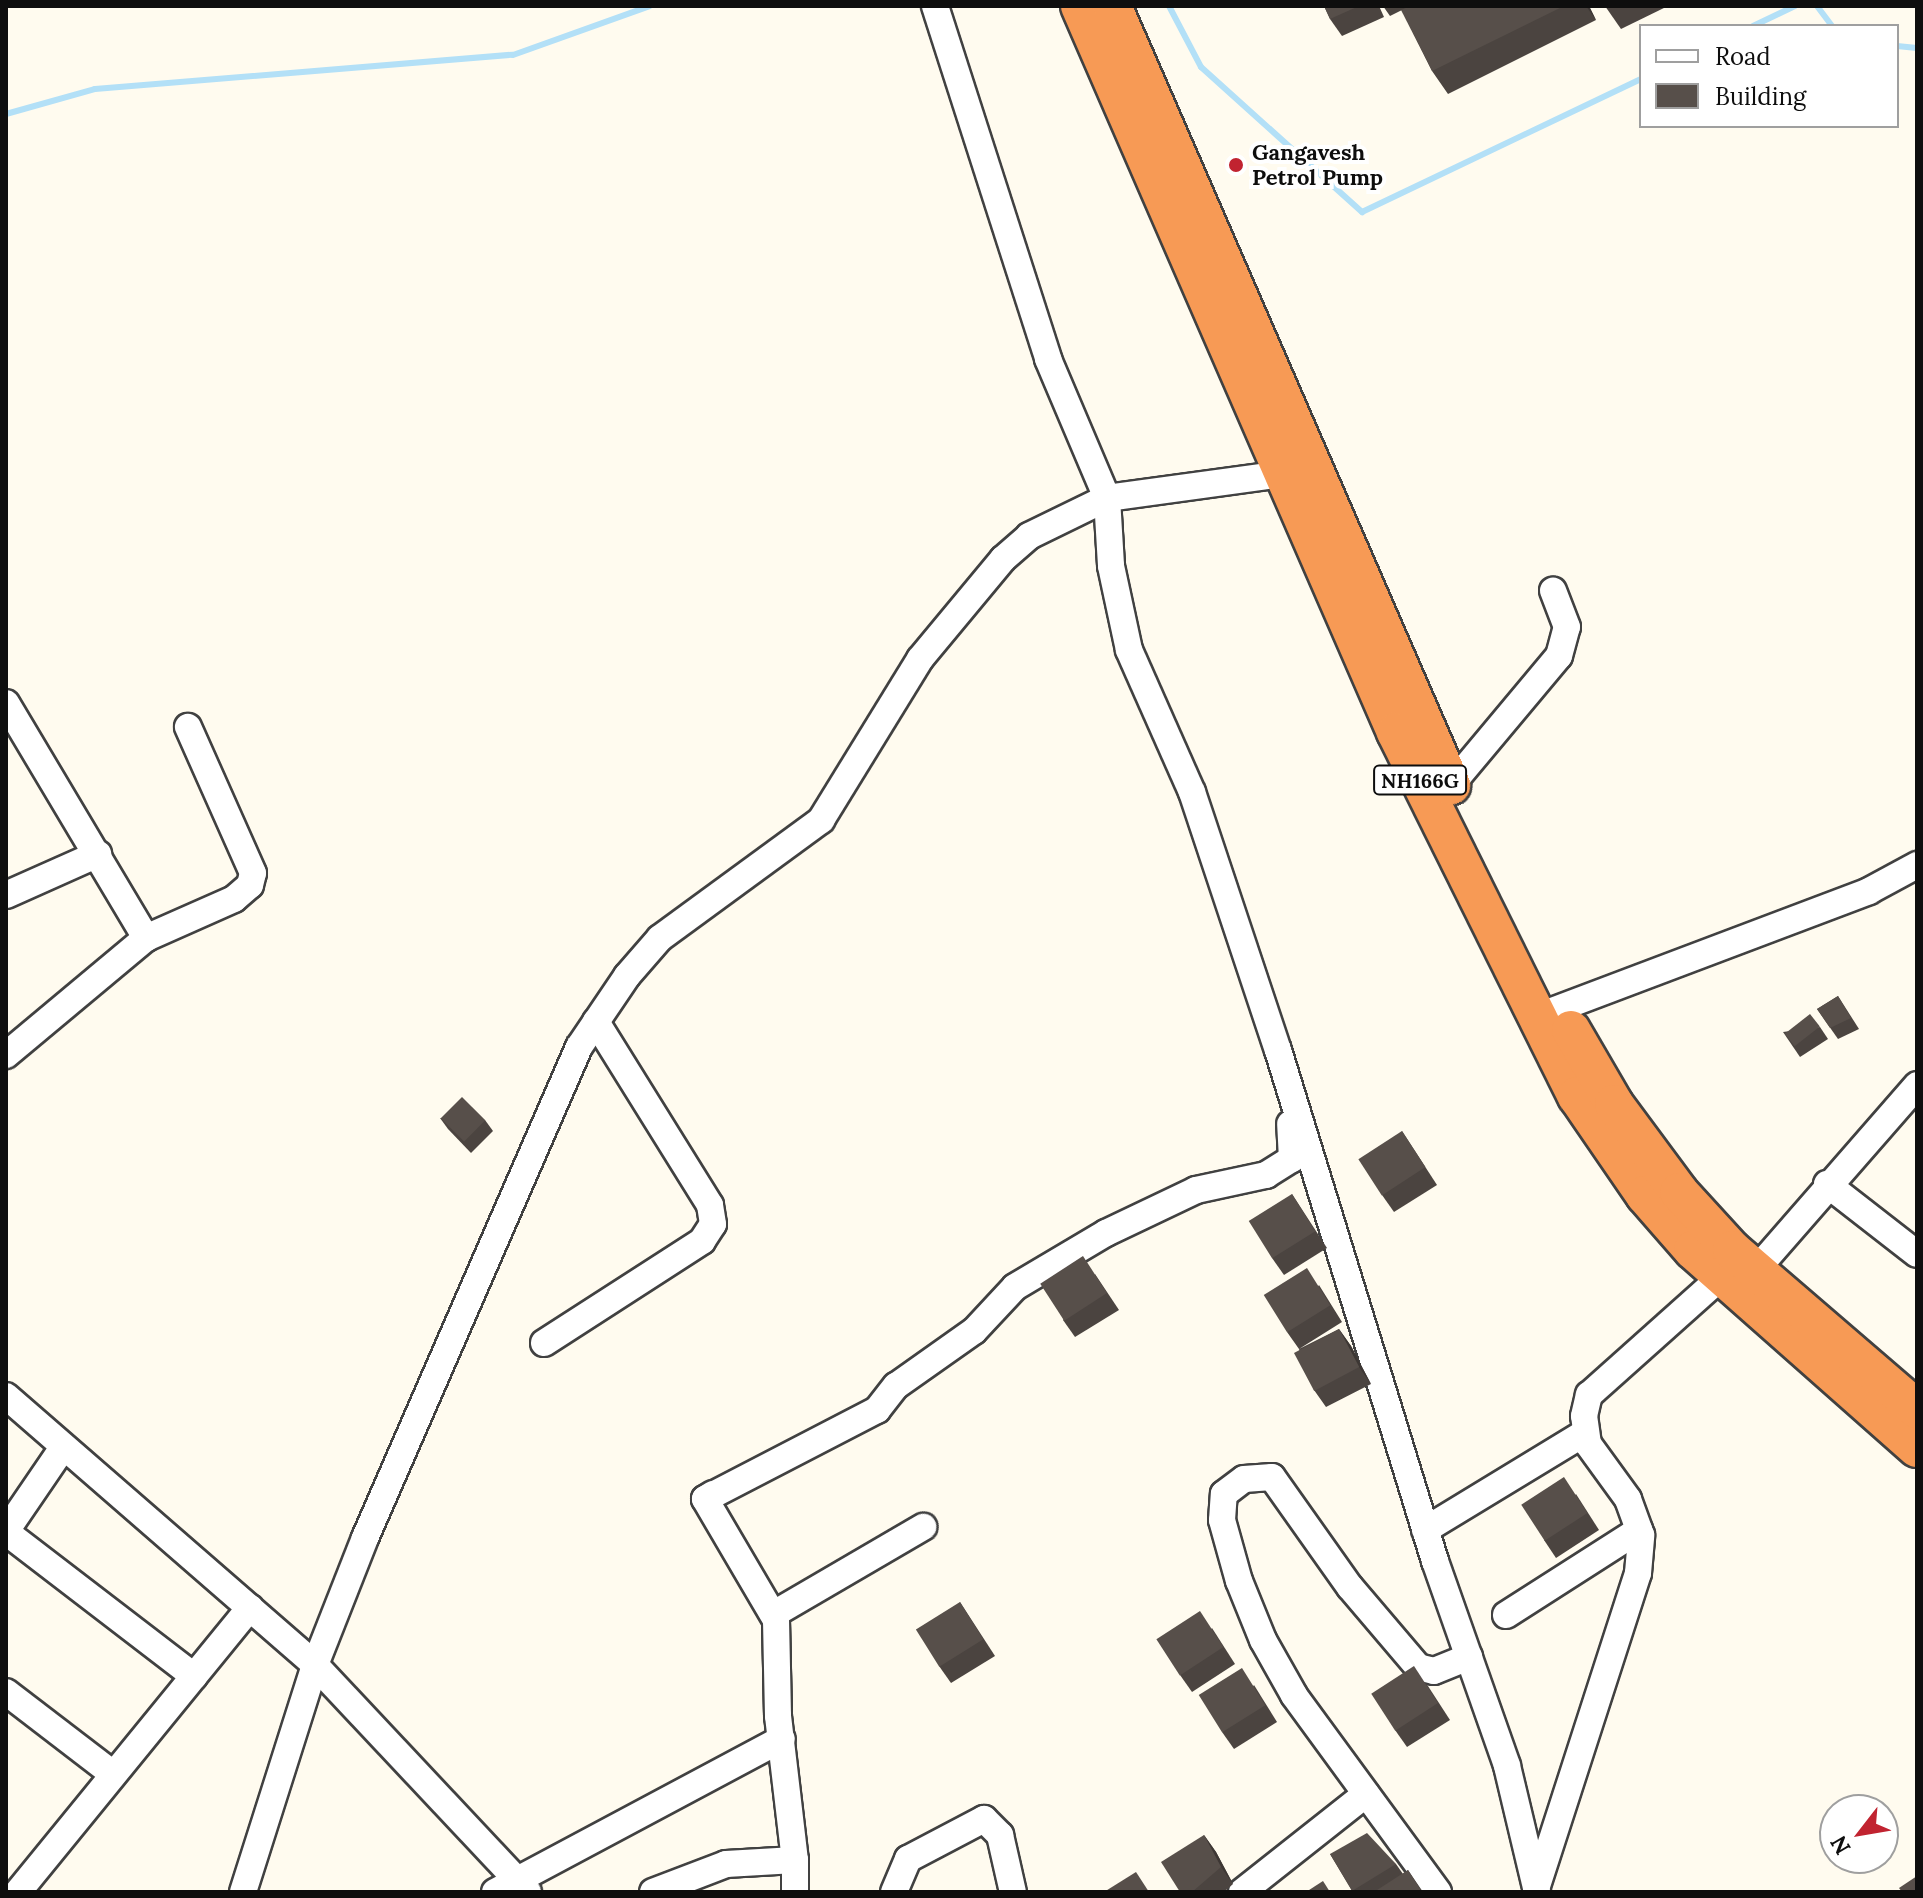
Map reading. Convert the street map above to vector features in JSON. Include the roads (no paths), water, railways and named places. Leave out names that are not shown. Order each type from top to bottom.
[{"type":"highway","name":"NH166G","points":[[1080,6],[1297,472],[1451,785],[1547,1011]]},
{"type":"highway","name":"NH166G","points":[[1112,6],[1297,472],[1396,732],[1547,1011],[1738,1274],[1917,1448]]},
{"type":"highway","name":"NH166G","points":[[1738,1274],[1917,1409]]},
{"type":"street","points":[[935,6],[1048,359],[1107,498],[1111,566],[1129,650],[1192,792],[1278,1050],[1425,1530],[1507,1766],[1536,1891]]},
{"type":"street","points":[[243,1892],[315,1665],[572,1061],[596,1022],[660,938],[821,820],[920,659],[1003,559],[1059,517],[1107,498],[1297,472]]},
{"type":"street","points":[[1451,785],[1559,656],[1567,627],[1553,591]]},
{"type":"street","points":[[6,703],[146,938]]},
{"type":"street","points":[[6,1055],[146,938],[234,899],[250,885],[253,873],[188,727]]},
{"type":"street","points":[[6,895],[98,854]]},
{"type":"street","points":[[1547,1011],[1869,891],[1917,865]]},
{"type":"street","points":[[544,1343],[702,1241],[713,1224],[710,1205],[596,1022]]},
{"type":"street","points":[[795,1892],[795,1860],[782,1739],[774,1614],[709,1496],[877,1410],[896,1386],[974,1331],[1015,1287],[1106,1233],[1196,1190],[1266,1175],[1292,1159],[1278,1050]]},
{"type":"street","points":[[1536,1891],[1638,1573],[1639,1530],[1628,1499],[1588,1444],[1589,1395],[1738,1274],[1827,1184],[1917,1085]]},
{"type":"street","points":[[1827,1184],[1917,1254]]},
{"type":"street","points":[[6,1396],[62,1449],[315,1665],[523,1884]]},
{"type":"street","points":[[1425,1530],[1586,1432]]},
{"type":"street","points":[[62,1449],[6,1532],[194,1676]]},
{"type":"street","points":[[1438,1892],[1294,1695],[1263,1640],[1239,1581],[1222,1520],[1224,1494],[1244,1479],[1272,1477],[1350,1587],[1418,1667],[1434,1671],[1469,1657]]},
{"type":"street","points":[[774,1614],[923,1527]]},
{"type":"street","points":[[1506,1615],[1639,1530]]},
{"type":"street","points":[[16,1882],[113,1774],[250,1608]]},
{"type":"street","points":[[6,1692],[113,1774]]},
{"type":"street","points":[[495,1892],[523,1884],[782,1739]]},
{"type":"street","points":[[1242,1892],[1366,1794]]},
{"type":"street","points":[[894,1892],[908,1859],[984,1819],[1000,1835],[1013,1892]]},
{"type":"street","points":[[653,1892],[726,1864],[795,1860]]},
{"type":"waterway","points":[[6,114],[95,89],[513,55],[650,6]]},
{"type":"waterway","points":[[1169,6],[1201,67],[1362,212],[1639,80]]},
{"type":"waterway","points":[[1757,24],[1795,6]]},
{"type":"waterway","points":[[1817,6],[1830,24]]},
{"type":"waterway","points":[[1899,46],[1917,48]]},
{"type":"place","name":"Gangavesh Petrol Pump","points":[[1236,165]]}]
